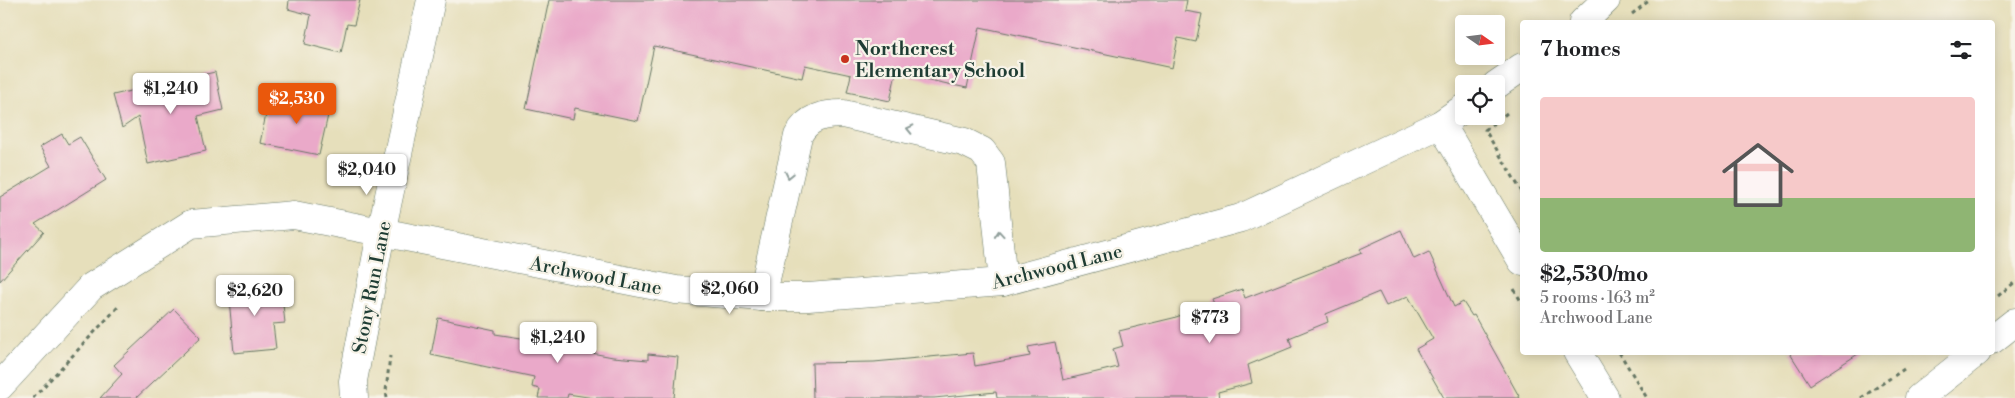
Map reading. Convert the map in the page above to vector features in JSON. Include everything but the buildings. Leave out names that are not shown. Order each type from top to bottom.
[{"type":"street","name":"Stony Run Lane","points":[[354,398],[353,381],[381,233],[432,0]]},
{"type":"street","points":[[1585,20],[1606,0]]},
{"type":"street","points":[[1505,79],[1520,68]]},
{"type":"street","points":[[762,296],[798,136],[810,120],[831,114],[843,114],[964,142],[982,151],[991,163],[1003,282]]},
{"type":"street","name":"Archwood Lane","points":[[0,386],[90,287],[191,224],[294,215],[676,290],[808,297],[1003,282],[1241,218],[1441,124],[1455,114]]},
{"type":"street","points":[[1441,124],[1520,258]]},
{"type":"street","points":[[1995,338],[2015,322]]},
{"type":"street","points":[[1579,355],[1604,398]]},
{"type":"street","points":[[1919,398],[1973,355]]},
{"type":"path","points":[[1629,17],[1650,0]]},
{"type":"path","points":[[1508,112],[1485,130],[1520,189]]},
{"type":"path","points":[[1995,299],[2015,282]]},
{"type":"path","points":[[33,398],[119,306]]},
{"type":"path","points":[[1621,355],[1647,398]]},
{"type":"path","points":[[1861,398],[1907,368]]},
{"type":"place","name":"Northcrest Elementary School","points":[[845,59]]}]
